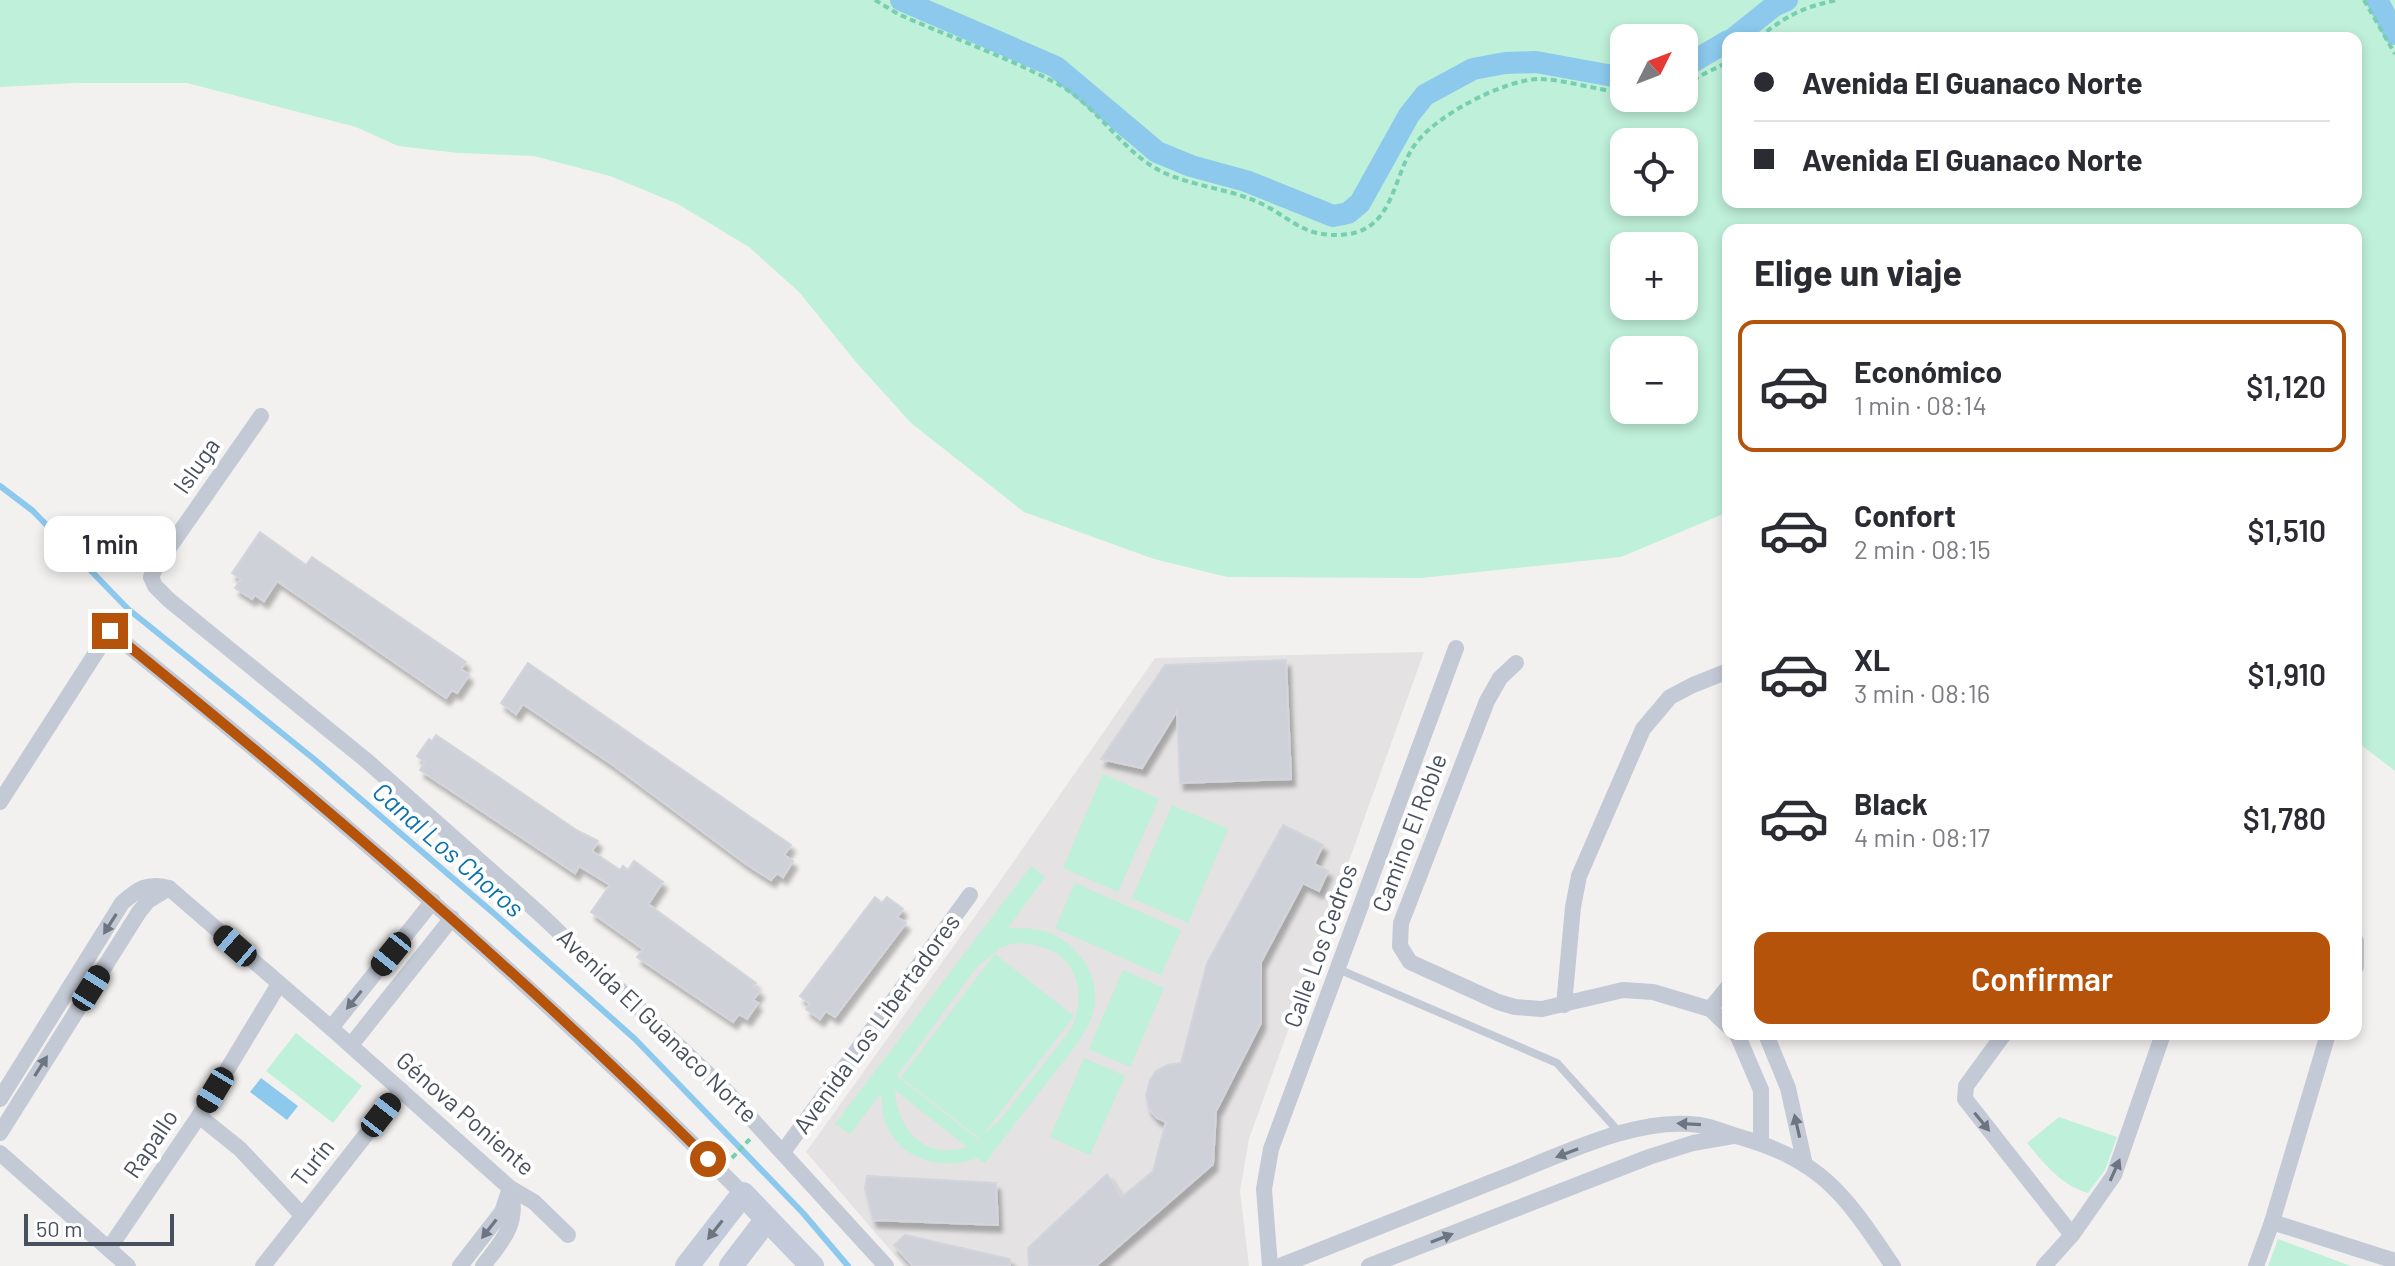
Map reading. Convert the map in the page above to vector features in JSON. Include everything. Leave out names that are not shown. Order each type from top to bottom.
[{"type":"street","name":"Isluga","points":[[155,586],[151,577],[157,565],[261,416]]},
{"type":"street","name":"Avenida El Guanaco Norte","points":[[155,586],[423,809],[664,1028],[783,1152],[886,1266]]},
{"type":"street","points":[[0,802],[110,631],[452,918],[562,1018],[743,1194],[812,1266]]},
{"type":"street","name":"Calle Los Cedros","points":[[1270,1266],[1264,1189],[1271,1149],[1456,648]]},
{"type":"street","name":"Camino El Roble","points":[[1516,663],[1500,678],[1487,701],[1401,923],[1398,938],[1404,955],[1417,967],[1498,1002],[1529,1009],[1564,1005]]},
{"type":"street","points":[[1722,673],[1670,697],[1643,729],[1579,876],[1564,1005],[1623,990],[1653,992],[1710,1009],[1722,1020]]},
{"type":"street","name":"Génova Poniente","points":[[67,1009],[148,901],[169,888],[510,1188],[534,1202],[568,1235]]},
{"type":"street","name":"Avenida Los Libertadores","points":[[783,1152],[970,895]]},
{"type":"street","points":[[331,1028],[433,901]]},
{"type":"street","points":[[351,1045],[452,918]]},
{"type":"street","name":"Rapallo","points":[[110,1247],[199,1116],[279,984]]},
{"type":"street","points":[[1710,1009],[1722,994]]},
{"type":"street","points":[[0,1099],[67,1009]]},
{"type":"street","points":[[0,1133],[67,1009]]},
{"type":"street","points":[[1739,1040],[1761,1090],[1761,1143]]},
{"type":"street","points":[[1772,1040],[1788,1088],[1805,1165]]},
{"type":"street","points":[[2000,1040],[1966,1086],[1965,1099],[2072,1235]]},
{"type":"street","points":[[2044,1266],[2072,1235],[2114,1175],[2161,1040]]},
{"type":"street","points":[[2256,1266],[2326,1040]]},
{"type":"street","name":"Turín","points":[[263,1266],[401,1090]]},
{"type":"street","points":[[199,1116],[240,1149],[302,1215]]},
{"type":"street","points":[[1280,1266],[1620,1134],[1641,1128],[1691,1124],[1716,1128],[1761,1143],[1805,1165],[1843,1196],[1893,1266]]},
{"type":"street","points":[[1641,1128],[1638,1146],[1649,1157]]},
{"type":"street","points":[[1369,1266],[1649,1157],[1693,1143],[1735,1136]]},
{"type":"street","points":[[0,1153],[128,1266]]},
{"type":"street","points":[[460,1266],[502,1212],[510,1188]]},
{"type":"street","points":[[483,1266],[508,1232],[514,1218],[510,1188]]},
{"type":"street","points":[[687,1266],[743,1194]]},
{"type":"street","points":[[731,1266],[767,1219]]},
{"type":"street","points":[[2272,1222],[2395,1261]]},
{"type":"lane","points":[[1338,969],[1557,1063],[1620,1134]]},
{"type":"path","points":[[875,0],[898,14],[1065,88],[1156,168],[1259,203],[1310,231],[1327,235],[1350,234],[1363,230],[1379,219],[1389,204],[1413,147],[1451,112],[1485,95],[1538,79],[1610,91]]},
{"type":"path","points":[[1765,32],[1776,22],[1806,7],[1839,0]]},
{"type":"path","points":[[2364,0],[2395,54]]},
{"type":"path","points":[[1698,77],[1722,65]]},
{"type":"path","points":[[731,1157],[751,1137]]},
{"type":"shaded area","points":[[1424,652],[1249,1139],[1240,1191],[1249,1266],[904,1266],[806,1152],[1155,658]]},
{"type":"green space","points":[[0,0],[2395,0],[2395,771],[2362,746],[2362,224],[1722,224],[1722,515],[1621,557],[1421,578],[1227,577],[1154,559],[1024,512],[911,423],[800,293],[749,247],[678,204],[610,176],[534,156],[458,153],[398,146],[356,127],[187,83],[0,87]]},
{"type":"green space","points":[[1103,774],[1159,799],[1118,892],[1063,868]]},
{"type":"green space","points":[[1172,805],[1228,829],[1188,923],[1132,898]]},
{"type":"green space","points":[[1031,866],[1045,877],[1008,928],[1047,932],[1071,947],[1084,961],[1092,977],[1094,1011],[1074,1048],[985,1163],[977,1158],[938,1163],[925,1160],[902,1147],[886,1124],[881,1093],[850,1134],[835,1124]],"holes":[[[1014,943],[1033,944],[1061,957],[1077,980],[1079,995],[1071,1029],[999,1121],[982,1136],[1074,1016],[995,954],[901,1077],[978,1139],[897,1076],[976,968],[1000,948]],[[896,1091],[967,1147],[939,1150],[916,1139],[901,1118]]]},
{"type":"green space","points":[[1075,883],[1181,930],[1161,975],[1055,928]]},
{"type":"green space","points":[[1123,970],[1164,988],[1130,1067],[1089,1049]]},
{"type":"green space","points":[[296,1033],[362,1086],[333,1123],[266,1071]]},
{"type":"green space","points":[[1084,1058],[1125,1076],[1090,1155],[1050,1137]]},
{"type":"green space","points":[[2059,1117],[2117,1137],[2105,1170],[2088,1193],[2062,1179],[2027,1143]]},
{"type":"green space","points":[[2278,1239],[2351,1266],[2268,1266]]},
{"type":"water","points":[[261,1078],[298,1106],[287,1120],[250,1092]]},
{"type":"building","points":[[260,532],[306,565],[312,557],[466,662],[461,669],[469,675],[457,693],[452,690],[446,698],[277,581],[264,601],[255,595],[252,599],[235,588],[241,579],[232,573]]},
{"type":"building","points":[[1286,660],[1291,779],[1180,783],[1177,711],[1142,768],[1101,759],[1165,665]]},
{"type":"building","points":[[528,663],[791,845],[784,855],[793,861],[783,877],[777,873],[771,880],[746,864],[613,765],[523,704],[516,714],[501,703]]},
{"type":"building","points":[[436,735],[578,831],[598,841],[592,851],[620,870],[623,866],[628,870],[634,861],[663,882],[648,904],[756,983],[753,986],[760,991],[753,1000],[758,1003],[747,1019],[739,1014],[733,1022],[637,957],[643,949],[591,912],[610,885],[579,866],[575,873],[420,770],[425,762],[417,756],[429,739],[432,741]]},
{"type":"building","points":[[1283,825],[1323,845],[1314,864],[1328,871],[1319,891],[1303,883],[1261,962],[1261,1023],[1216,1111],[1213,1164],[1096,1266],[1029,1266],[1028,1248],[1107,1174],[1122,1197],[1153,1171],[1166,1122],[1149,1109],[1146,1095],[1150,1080],[1156,1071],[1181,1063],[1207,963]]},
{"type":"building","points":[[875,897],[882,903],[887,897],[903,909],[897,917],[906,923],[835,1017],[826,1011],[820,1019],[806,1009],[810,1004],[800,996]]},
{"type":"building","points":[[867,1176],[996,1183],[998,1225],[873,1220],[865,1188]]},
{"type":"building","points":[[905,1235],[1010,1259],[1010,1266],[913,1266],[894,1245]]},
{"type":"waterway","points":[[901,0],[1056,67],[1157,152],[1191,166],[1246,181],[1333,216],[1348,213],[1360,203],[1409,115],[1425,95],[1473,69],[1505,63],[1536,62],[1610,75]]},
{"type":"waterway","points":[[1742,32],[1774,6],[1787,0]]},
{"type":"waterway","points":[[2377,0],[2395,34]]},
{"type":"waterway","points":[[1698,59],[1722,45]]},
{"type":"waterway","name":"Canal Los Choros","points":[[0,486],[33,511],[128,609],[314,759],[635,1039],[803,1213],[848,1266]]},
{"type":"route","points":[[110,631],[452,918],[647,1098],[708,1159]]}]
